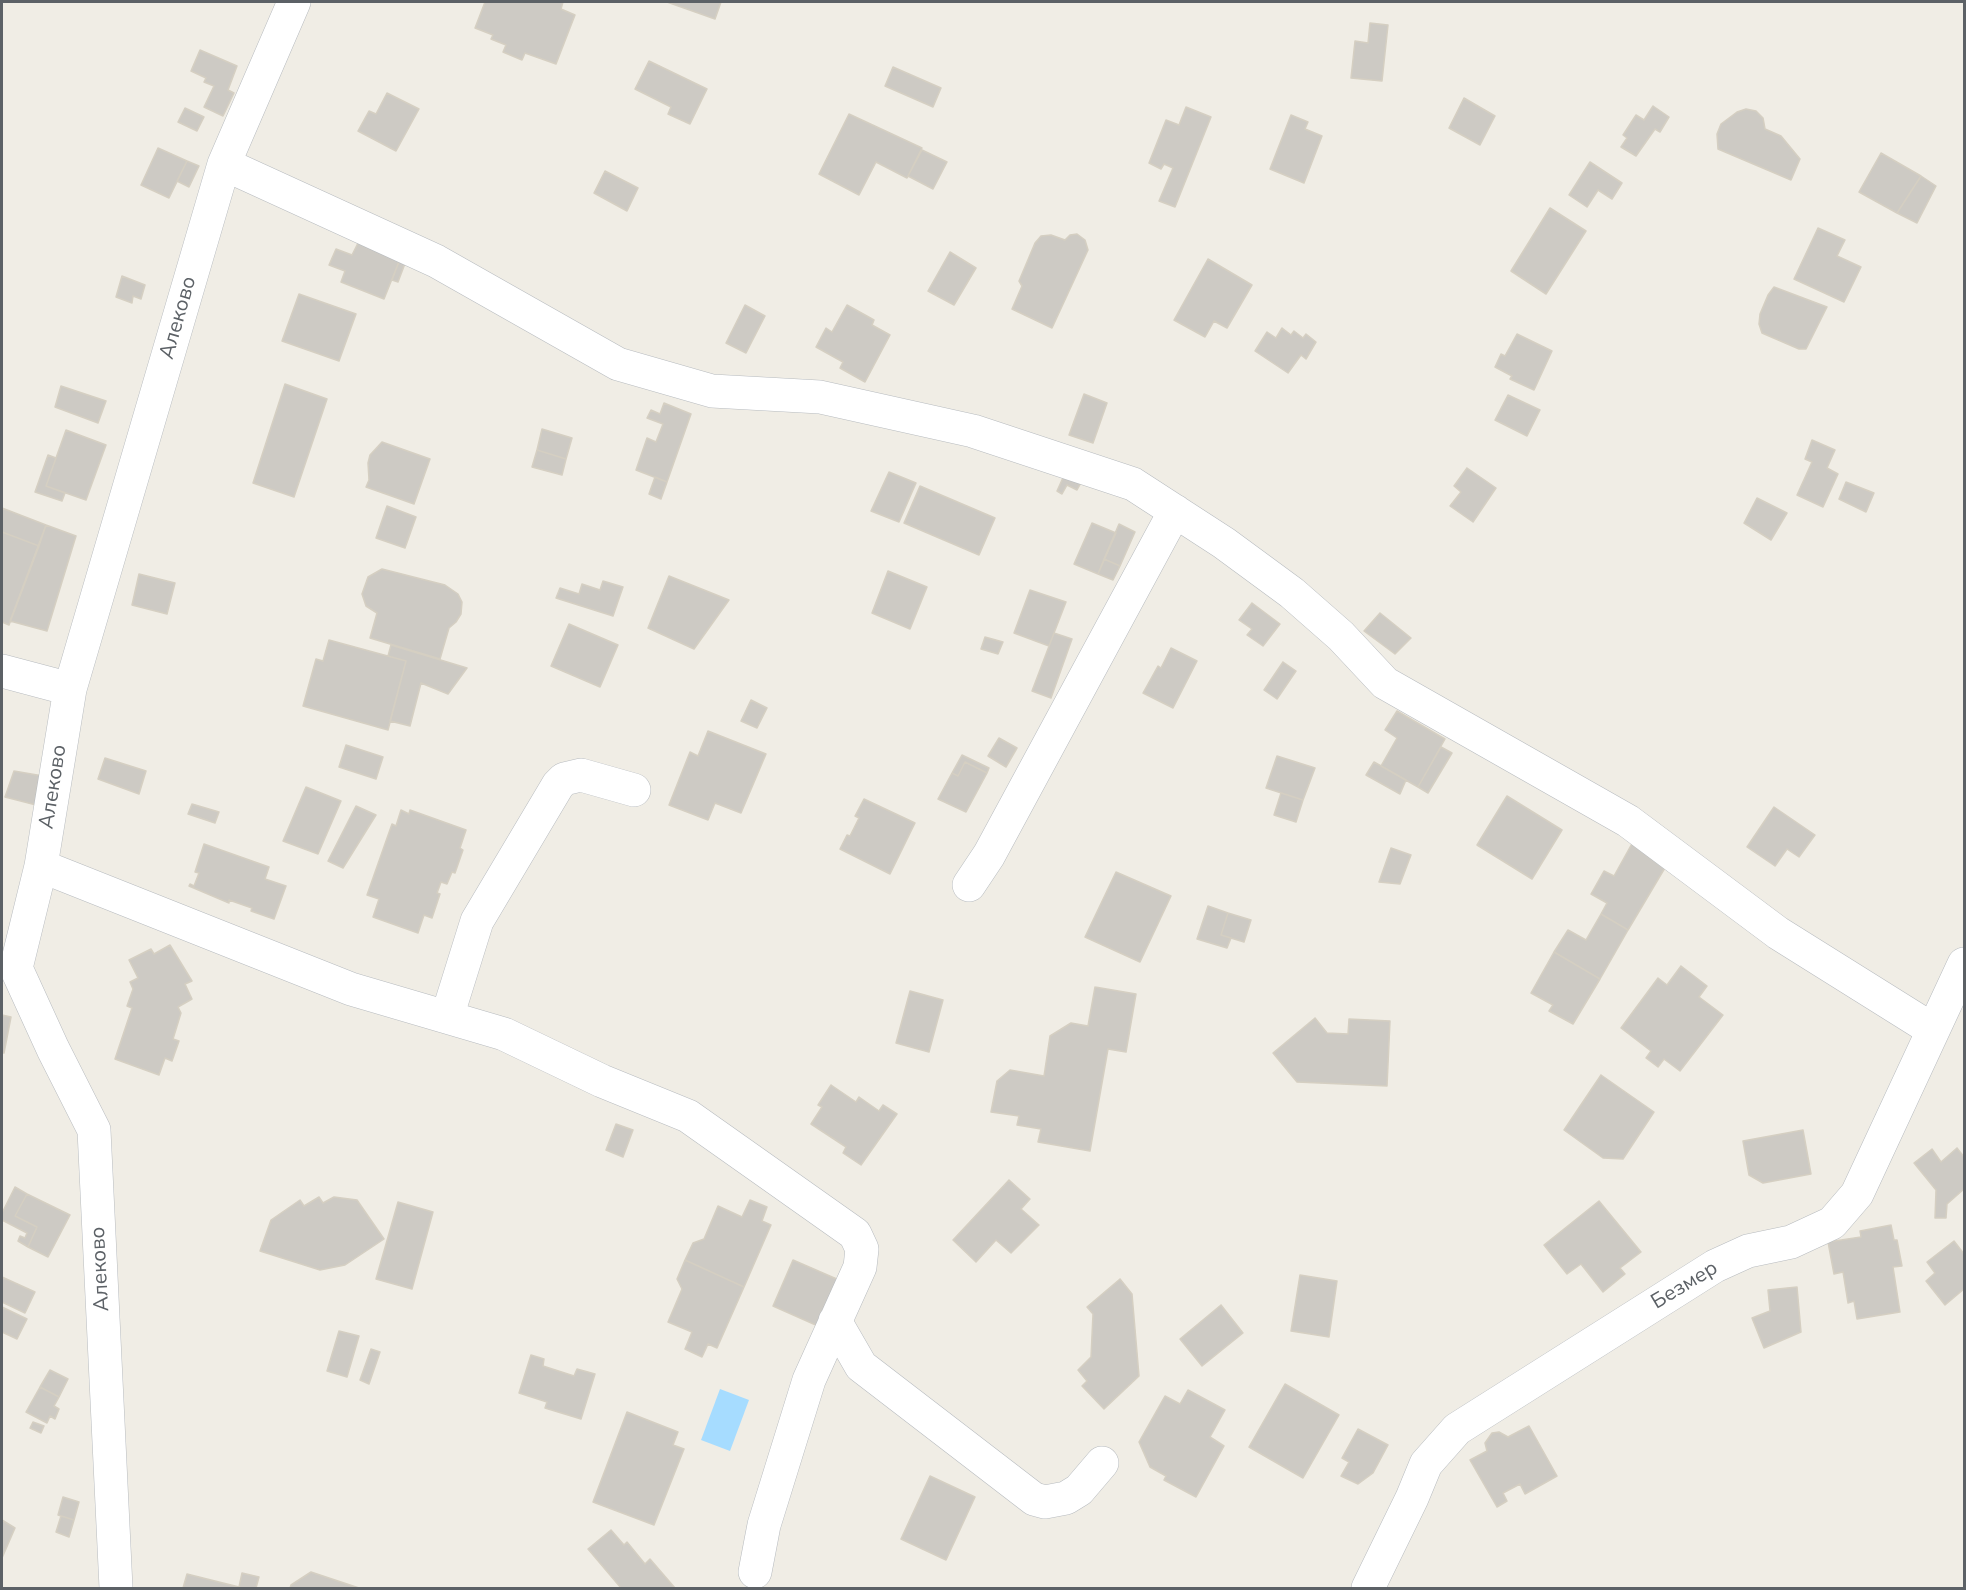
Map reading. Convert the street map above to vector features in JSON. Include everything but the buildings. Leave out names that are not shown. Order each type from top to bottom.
[{"type":"street","name":"Алеково","points":[[116,1588],[94,1130],[53,1049],[16,968],[40,867],[70,689],[224,164],[294,2]]},
{"type":"street","points":[[224,164],[436,261],[618,364],[712,391],[820,397],[973,431],[1133,484],[1224,543],[1292,593],[1341,636],[1385,683],[1628,821],[1779,933],[1933,1030]]},
{"type":"street","points":[[969,885],[989,855],[1174,511]]},
{"type":"street","points":[[2,671],[70,689]]},
{"type":"street","points":[[447,1017],[477,921],[558,785],[564,779],[581,775],[634,790]]},
{"type":"street","points":[[40,867],[351,989],[504,1034],[602,1081],[688,1116],[848,1228],[860,1241],[862,1258],[809,1380],[764,1524],[755,1572]]},
{"type":"street","name":"Безмер","points":[[1368,1588],[1426,1464],[1457,1429],[1715,1266],[1748,1251],[1791,1242],[1832,1223],[1857,1194],[1965,964]]},
{"type":"street","points":[[835,1321],[861,1366],[1034,1499],[1045,1503],[1066,1498],[1079,1490],[1102,1463]]},
{"type":"water","points":[[720,1389],[749,1400],[730,1451],[701,1440]]}]
